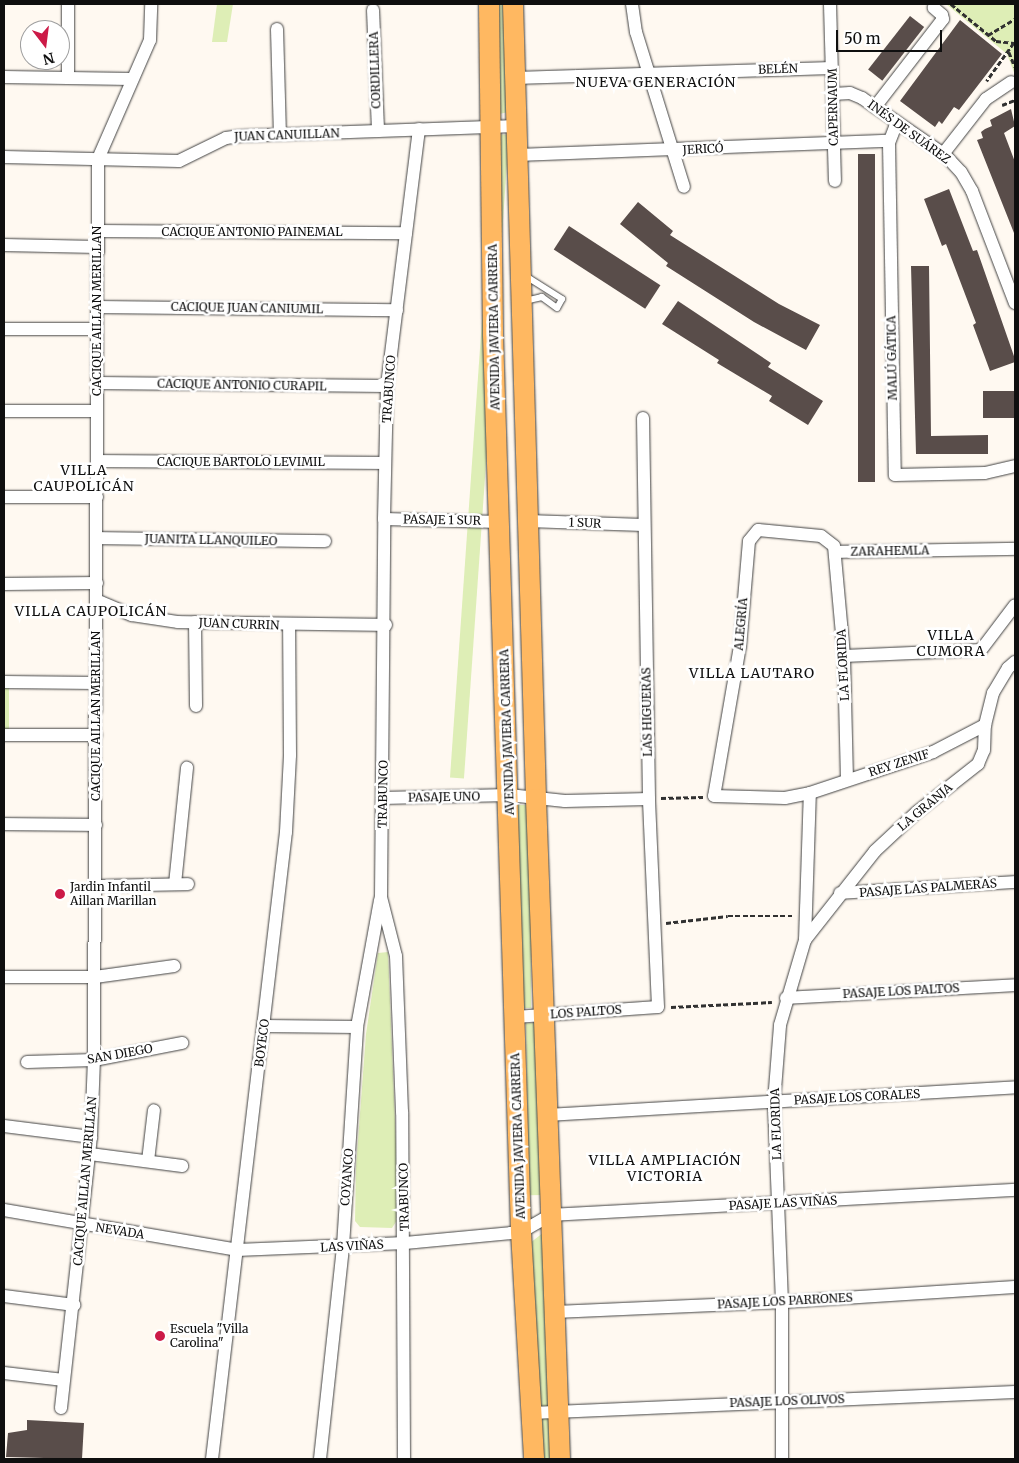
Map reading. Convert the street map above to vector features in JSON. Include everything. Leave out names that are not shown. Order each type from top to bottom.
[{"type":"main road","name":"AVENIDA JAVIERA CARRERA","points":[[489,4],[500,522],[521,1232],[534,1459]]},
{"type":"main road","points":[[513,4],[536,799],[549,1115],[560,1459]]},
{"type":"street","points":[[68,4],[68,78]]},
{"type":"street","name":"CACIQUE AILLAN MERILLAN","points":[[61,1408],[90,1154],[94,1060],[98,159],[131,79],[150,40],[151,4]]},
{"type":"street","points":[[632,4],[636,32],[684,187]]},
{"type":"street","name":"CAPERNAUM","points":[[830,4],[835,181]]},
{"type":"street","points":[[875,107],[943,19],[942,15],[934,8]]},
{"type":"street","name":"CORDILLERA","points":[[373,10],[378,131]]},
{"type":"street","points":[[277,29],[280,134]]},
{"type":"street","name":"BELÉN","points":[[515,78],[832,68]]},
{"type":"street","points":[[4,77],[131,79]]},
{"type":"street","points":[[943,154],[986,99],[1011,82]]},
{"type":"street","name":"INÉS DE SUÁREZ","points":[[833,94],[856,95],[943,154],[972,190],[1015,303]]},
{"type":"street","name":"MALÚ GÁTICA","points":[[897,122],[889,141],[895,475],[985,473],[1015,466]]},
{"type":"street","name":"JUAN CANUILLAN","points":[[4,157],[179,161],[226,138],[280,134],[516,126]]},
{"type":"street","name":"TRABUNCO","points":[[404,1459],[405,1243],[396,956],[381,897],[386,625],[384,519],[387,386],[398,310],[419,129]]},
{"type":"street","name":"JERICÓ","points":[[517,155],[889,141]]},
{"type":"street","name":"CACIQUE ANTONIO PAINEMAL","points":[[98,231],[406,232]]},
{"type":"street","points":[[4,245],[98,247]]},
{"type":"street","name":"CACIQUE JUAN CANIUMIL","points":[[97,307],[398,310]]},
{"type":"street","points":[[4,329],[97,329]]},
{"type":"street","name":"CACIQUE ANTONIO CURAPIL","points":[[97,384],[387,386]]},
{"type":"street","points":[[4,411],[97,411]]},
{"type":"street","name":"LAS HIGUERAS","points":[[643,418],[643,525],[649,799],[658,1007]]},
{"type":"street","name":"CACIQUE BARTOLO LEVIMIL","points":[[97,461],[385,463]]},
{"type":"street","points":[[4,497],[97,497]]},
{"type":"street","name":"PASAJE 1 SUR","points":[[384,519],[500,522]]},
{"type":"street","name":"1 SUR","points":[[528,521],[643,525]]},
{"type":"street","name":"ZARAHEMLA","points":[[748,541],[754,532],[763,528],[821,536],[831,542],[835,552],[1015,549]]},
{"type":"street","name":"JUANITA LLANQUILEO","points":[[97,538],[325,541]]},
{"type":"street","name":"ALEGRÍA","points":[[714,796],[740,646],[748,541]]},
{"type":"street","name":"LA FLORIDA","points":[[835,552],[844,656],[847,780]]},
{"type":"street","points":[[4,584],[96,583]]},
{"type":"street","name":"JUAN CURRIN","points":[[96,600],[132,615],[195,622],[289,626],[386,625]]},
{"type":"street","points":[[844,656],[981,650],[1015,605]]},
{"type":"street","points":[[195,622],[196,706]]},
{"type":"street","name":"BOYECO","points":[[212,1459],[286,832],[290,755],[289,626]]},
{"type":"street","name":"LA GRANJA","points":[[805,940],[840,893],[875,851],[917,812],[978,764],[984,750],[985,725],[993,693],[1008,668],[1015,662]]},
{"type":"street","points":[[4,682],[96,683]]},
{"type":"street","name":"REY ZENIF","points":[[714,796],[785,798],[810,793],[933,752],[985,725]]},
{"type":"street","points":[[4,735],[96,735]]},
{"type":"street","points":[[96,886],[182,884],[187,768]]},
{"type":"street","name":"LA FLORIDA","points":[[782,1459],[780,1204],[774,1102],[777,1049],[786,998],[805,940],[810,793]]},
{"type":"street","name":"PASAJE UNO","points":[[382,798],[509,795],[536,799],[649,799]]},
{"type":"street","points":[[4,824],[96,825]]},
{"type":"street","name":"PASAJE LAS PALMERAS","points":[[840,893],[1015,882]]},
{"type":"street","name":"COYANCO","points":[[320,1459],[343,1246],[357,1027],[381,897]]},
{"type":"street","points":[[4,978],[95,977],[174,966]]},
{"type":"street","name":"PASAJE LOS PALTOS","points":[[786,998],[1015,985]]},
{"type":"street","name":"LOS PALTOS","points":[[515,1017],[658,1007]]},
{"type":"street","points":[[264,1026],[357,1027]]},
{"type":"street","name":"SAN DIEGO","points":[[27,1062],[94,1060],[182,1043]]},
{"type":"street","name":"PASAJE LOS CORALES","points":[[549,1115],[1015,1087]]},
{"type":"street","points":[[148,1161],[154,1110]]},
{"type":"street","points":[[4,1126],[91,1137]]},
{"type":"street","points":[[90,1154],[182,1166]]},
{"type":"street","name":"PASAJE LAS VIÑAS","points":[[551,1215],[1015,1190]]},
{"type":"street","name":"NEVADA","points":[[4,1210],[237,1250]]},
{"type":"street","name":"LAS VIÑAS","points":[[237,1250],[405,1243],[521,1232],[551,1215]]},
{"type":"street","name":"PASAJE LOS PARRONES","points":[[555,1312],[782,1302],[1015,1287]]},
{"type":"street","points":[[4,1296],[74,1306]]},
{"type":"street","points":[[4,1373],[64,1380]]},
{"type":"street","name":"PASAJE LOS OLIVOS","points":[[532,1413],[1015,1392]]},
{"type":"lane","points":[[521,273],[562,299],[557,308],[542,298],[521,302]]},
{"type":"path","points":[[951,4],[996,41],[1014,43],[981,89]]},
{"type":"path","points":[[988,35],[1015,20]]},
{"type":"path","points":[[1009,52],[1015,67]]},
{"type":"path","points":[[649,799],[714,796]]},
{"type":"path","points":[[654,924],[728,916],[806,917]]},
{"type":"path","points":[[658,1007],[768,1003],[786,998]]},
{"type":"green space","points":[[217,4],[233,4],[227,42],[212,42]]},
{"type":"green space","points":[[499,4],[507,4],[509,112],[499,114]]},
{"type":"green space","points":[[946,4],[1015,4],[1015,75],[1007,54]]},
{"type":"green space","points":[[495,134],[509,135],[464,778],[450,777]]},
{"type":"green space","points":[[4,688],[9,688],[9,730],[4,730]]},
{"type":"green space","points":[[518,805],[531,805],[531,1008],[518,1008]]},
{"type":"green space","points":[[388,952],[399,1217],[392,1228],[360,1227],[355,1221],[356,1167],[366,1034],[378,953]]},
{"type":"green space","points":[[526,1023],[541,1023],[544,1195],[529,1195]]},
{"type":"green space","points":[[548,1229],[556,1459],[540,1459],[530,1243]]},
{"type":"building","points":[[910,16],[924,27],[882,81],[868,70]]},
{"type":"building","points":[[960,20],[1002,54],[959,110],[954,107],[942,124],[939,121],[935,127],[900,101]]},
{"type":"building","points":[[1011,109],[1015,126],[1004,133],[1015,162],[1014,233],[977,140],[983,138],[981,132],[992,126],[990,120]]},
{"type":"building","points":[[858,154],[875,154],[875,482],[858,482]]},
{"type":"building","points":[[949,189],[973,251],[977,250],[1015,359],[1015,362],[990,371],[973,325],[976,323],[946,244],[942,246],[924,199]]},
{"type":"building","points":[[638,202],[673,231],[670,235],[779,304],[820,325],[806,350],[754,322],[666,266],[668,263],[620,224]]},
{"type":"building","points":[[569,226],[660,285],[645,309],[554,249]]},
{"type":"building","points":[[911,266],[929,266],[931,436],[988,435],[988,454],[916,454]]},
{"type":"building","points":[[678,301],[771,363],[768,367],[823,401],[808,425],[769,401],[772,396],[717,363],[719,360],[662,324]]},
{"type":"building","points":[[983,391],[1015,391],[1015,418],[983,418]]},
{"type":"building","points":[[27,1420],[84,1423],[82,1459],[6,1457],[8,1433],[27,1430]]},
{"type":"place","name":"Jardin Infantil Aillan Marillan","points":[[60,894]]},
{"type":"place","name":"Escuela \"Villa Carolina\"","points":[[160,1336]]},
{"type":"district","name":"NUEVA GENERACIÓN","points":[[656,82]]},
{"type":"district","name":"VILLA CAUPOLICÁN","points":[[84,478]]},
{"type":"district","name":"VILLA CAUPOLICÁN","points":[[91,611]]},
{"type":"district","name":"VILLA CUMORA","points":[[951,644]]},
{"type":"district","name":"VILLA LAUTARO","points":[[752,673]]},
{"type":"district","name":"VILLA AMPLIACIÓN VICTORIA","points":[[665,1168]]}]
